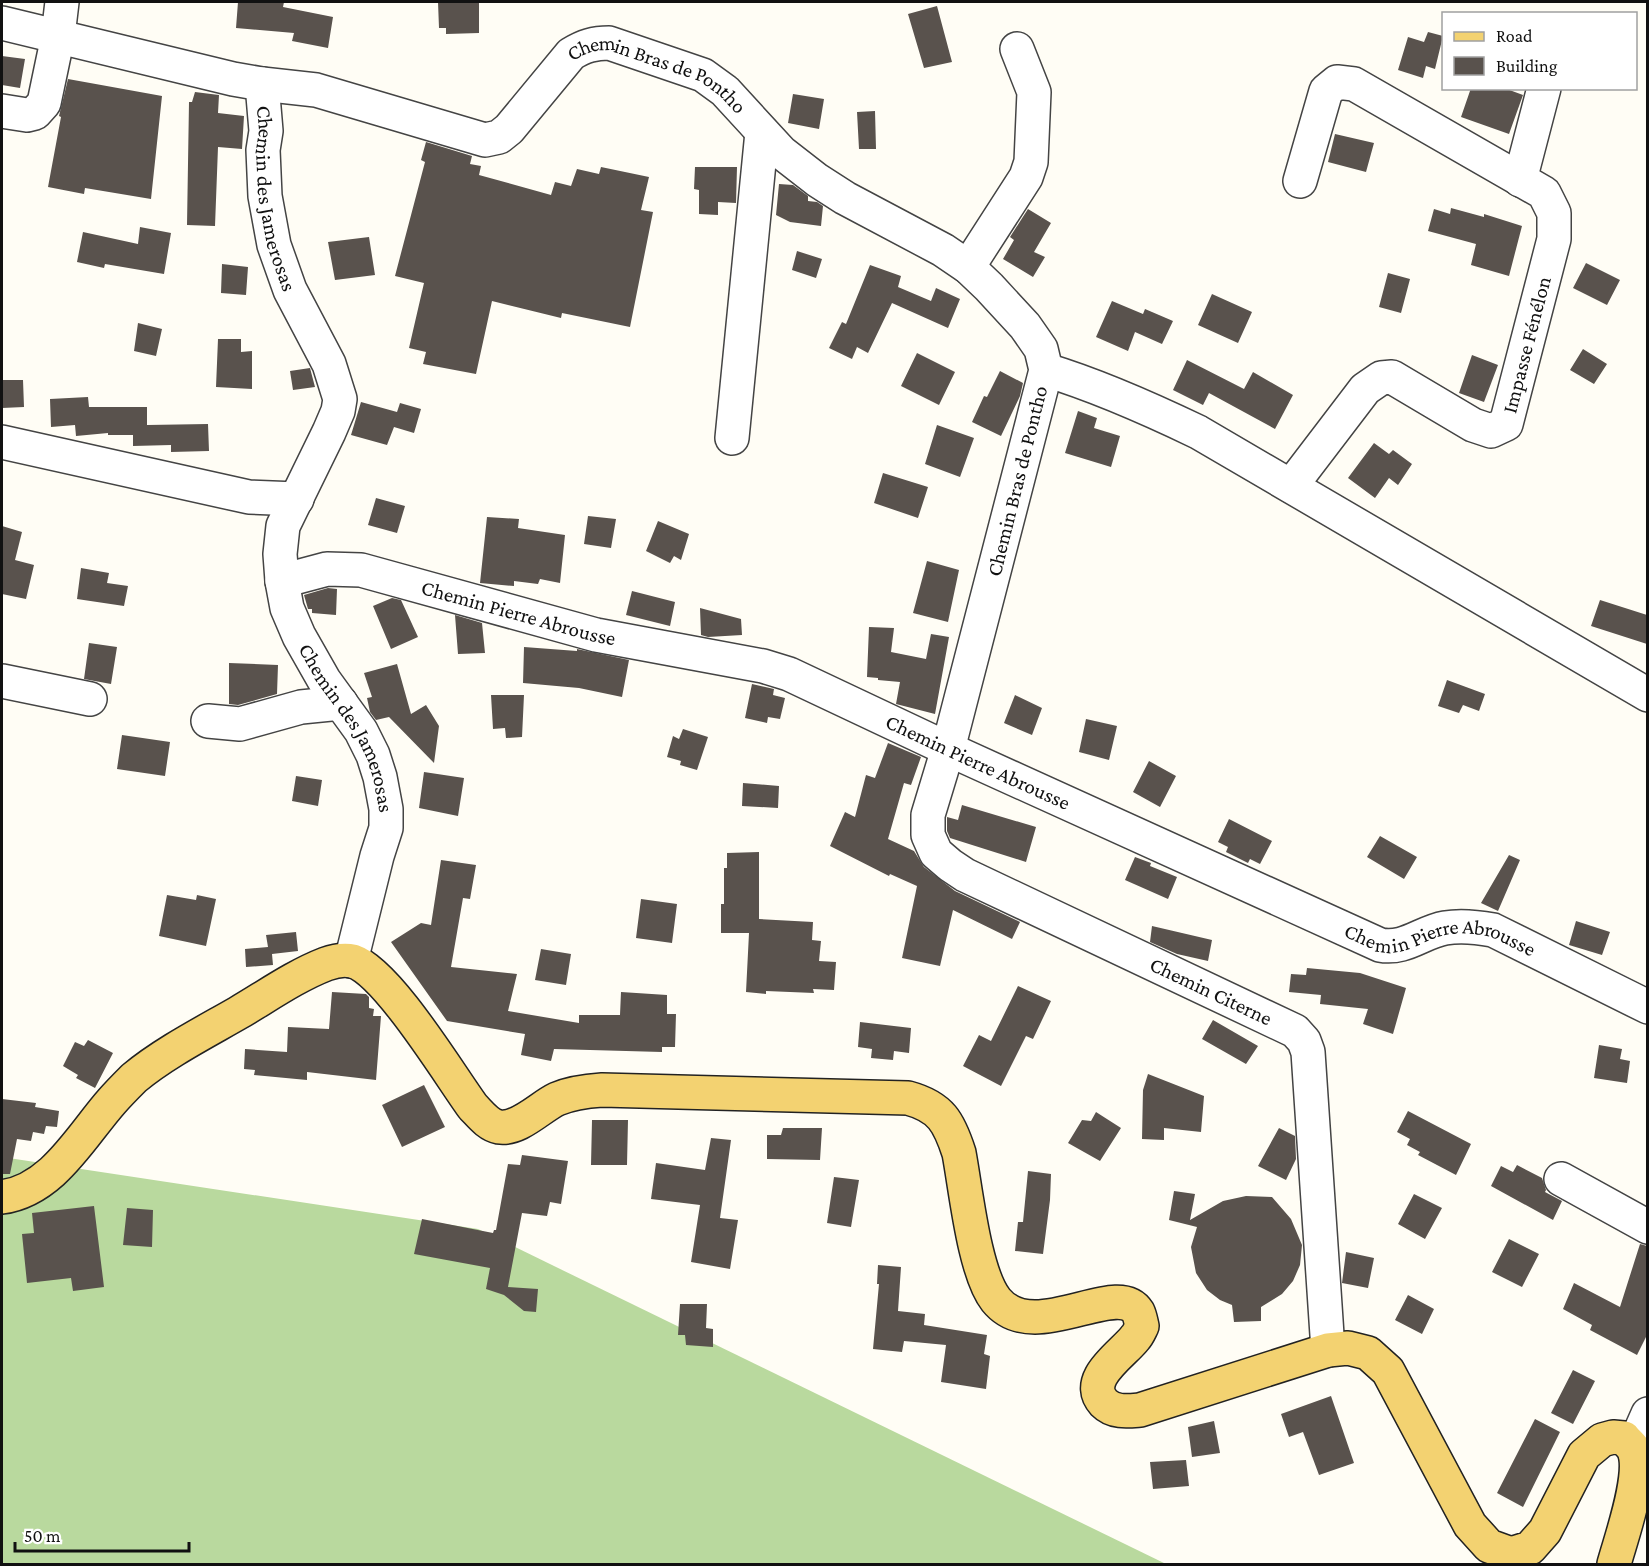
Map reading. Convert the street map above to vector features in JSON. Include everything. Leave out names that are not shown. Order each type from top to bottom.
[{"type":"main road","points":[[2,1197],[41,1181],[113,1100],[143,1072],[185,1044],[307,972],[338,960],[351,961],[364,967],[394,996],[473,1107],[487,1121],[498,1127],[522,1121],[558,1099],[594,1091],[908,1098],[926,1103],[943,1117],[954,1136],[979,1262],[985,1281],[997,1301],[1015,1313],[1031,1318],[1046,1317],[1114,1301],[1126,1303],[1137,1311],[1142,1326],[1136,1338],[1105,1368],[1099,1382],[1099,1395],[1105,1404],[1114,1410],[1126,1412],[1140,1410],[1328,1350],[1348,1348],[1368,1353],[1388,1371],[1470,1525],[1490,1546],[1511,1554],[1530,1548],[1545,1531],[1584,1455],[1602,1440],[1613,1437],[1624,1438],[1633,1448],[1635,1487],[1614,1564]]},
{"type":"street","points":[[2,111],[27,115],[40,109],[44,104],[58,36],[62,2]]},
{"type":"street","name":"Chemin des Jamerosas","points":[[2,22],[262,84],[266,130],[263,150],[265,196],[274,245],[290,290],[329,364],[340,399],[334,421],[284,526],[280,554],[282,581],[287,608],[299,636],[324,680],[361,730],[374,755],[386,808],[386,828],[351,961]]},
{"type":"street","name":"Chemin Bras de Pontho","points":[[262,84],[316,90],[486,140],[499,137],[509,129],[571,54],[582,47],[596,43],[609,43],[703,75],[725,92],[781,152],[817,180],[845,198],[943,250],[968,267],[989,287],[1025,326],[1041,349],[1046,370],[948,749]]},
{"type":"street","points":[[968,267],[1026,177],[1031,162],[1034,92],[1017,49]]},
{"type":"street","name":"Impasse Fénélon","points":[[1291,486],[1365,389],[1381,378],[1392,377],[1473,425],[1491,431],[1506,424],[1554,239],[1554,213],[1544,193],[1354,84],[1337,82],[1326,91],[1300,181]]},
{"type":"street","points":[[1520,180],[1543,90]]},
{"type":"street","name":"Chemin Bras de Pontho","points":[[732,438],[762,132]]},
{"type":"street","points":[[1046,370],[1123,396],[1198,432],[1647,695]]},
{"type":"street","points":[[2,442],[249,497],[297,499]]},
{"type":"street","name":"Chemin Pierre Abrousse","points":[[282,581],[327,569],[362,570],[596,635],[763,666],[789,674],[948,749],[1380,945],[1392,947],[1404,944],[1443,928],[1477,927],[1493,930],[1647,1007]]},
{"type":"street","points":[[2,681],[90,699]]},
{"type":"street","points":[[208,721],[240,724],[301,707],[340,703]]},
{"type":"street","name":"Chemin Citerne","points":[[948,749],[928,816],[928,835],[936,853],[950,865],[965,875],[1295,1031],[1304,1041],[1308,1052],[1328,1350]]},
{"type":"street","points":[[1561,1179],[1647,1227]]},
{"type":"street","points":[[1633,1448],[1647,1414]]},
{"type":"green space","points":[[2,1157],[478,1229],[1166,1564],[2,1564]]},
{"type":"building","points":[[238,2],[284,2],[283,7],[333,17],[328,48],[292,41],[294,33],[236,28]]},
{"type":"building","points":[[438,2],[479,2],[479,33],[446,34],[446,28],[439,28]]},
{"type":"building","points":[[937,6],[952,62],[924,68],[908,14]]},
{"type":"building","points":[[1428,32],[1442,36],[1435,69],[1426,66],[1423,78],[1398,70],[1408,37],[1424,42]]},
{"type":"building","points":[[2,56],[25,59],[20,88],[2,85]]},
{"type":"building","points":[[68,79],[162,96],[151,199],[85,188],[84,194],[48,187],[61,117],[59,116]]},
{"type":"building","points":[[1470,90],[1509,90],[1523,95],[1509,134],[1461,117]]},
{"type":"building","points":[[195,92],[219,95],[218,113],[244,116],[242,149],[218,147],[215,226],[187,225],[189,102],[192,102]]},
{"type":"building","points":[[793,94],[824,99],[819,129],[788,123]]},
{"type":"building","points":[[875,111],[876,149],[859,149],[857,112]]},
{"type":"building","points":[[1335,134],[1374,143],[1366,172],[1328,162]]},
{"type":"building","points":[[426,142],[472,156],[470,164],[481,166],[479,175],[551,195],[555,182],[571,186],[577,169],[599,174],[601,167],[649,177],[641,210],[653,212],[630,327],[562,313],[561,318],[492,301],[476,374],[423,364],[426,352],[409,348],[424,283],[395,276],[425,162],[421,160]]},
{"type":"building","points":[[695,167],[737,167],[736,203],[718,202],[718,215],[699,214],[699,190],[694,189]]},
{"type":"building","points":[[779,184],[793,185],[808,196],[808,201],[817,202],[823,206],[821,226],[790,222],[776,215]]},
{"type":"building","points":[[1451,208],[1484,217],[1484,214],[1522,226],[1509,276],[1471,265],[1476,244],[1428,231],[1434,209],[1450,214]]},
{"type":"building","points":[[1028,209],[1051,223],[1034,252],[1045,257],[1033,277],[1003,259],[1014,240],[1010,237]]},
{"type":"building","points":[[140,227],[171,233],[164,274],[105,264],[104,268],[77,262],[83,232],[138,244]]},
{"type":"building","points":[[369,237],[375,275],[335,280],[328,242]]},
{"type":"building","points":[[797,251],[822,259],[816,278],[792,270]]},
{"type":"building","points":[[1586,263],[1620,280],[1607,305],[1573,288]]},
{"type":"building","points":[[222,264],[248,267],[246,295],[221,293]]},
{"type":"building","points":[[870,265],[901,276],[898,287],[931,301],[936,288],[960,299],[948,328],[892,303],[868,353],[857,347],[852,359],[829,348],[842,322],[846,324]]},
{"type":"building","points":[[1388,273],[1410,279],[1401,313],[1379,307]]},
{"type":"building","points":[[1212,294],[1252,312],[1238,343],[1198,325]]},
{"type":"building","points":[[1112,301],[1143,314],[1145,309],[1173,321],[1162,344],[1135,332],[1128,351],[1096,337]]},
{"type":"building","points":[[138,323],[162,329],[156,356],[134,351]]},
{"type":"building","points":[[218,339],[241,339],[241,352],[252,351],[252,389],[216,387]]},
{"type":"building","points":[[1583,349],[1607,364],[1594,384],[1570,370]]},
{"type":"building","points":[[917,353],[955,372],[939,405],[901,386]]},
{"type":"building","points":[[1472,355],[1498,365],[1484,402],[1459,393]]},
{"type":"building","points":[[1187,360],[1244,389],[1253,372],[1293,395],[1275,429],[1209,393],[1203,405],[1173,390]]},
{"type":"building","points":[[310,368],[315,387],[293,390],[290,371]]},
{"type":"building","points":[[1000,371],[1023,383],[1020,396],[1001,436],[972,422],[984,396],[987,397]]},
{"type":"building","points":[[2,380],[23,380],[24,407],[2,408]]},
{"type":"building","points":[[88,397],[89,407],[147,407],[147,425],[208,424],[209,451],[171,452],[171,445],[133,446],[133,435],[108,435],[108,433],[76,436],[75,425],[51,427],[50,399]]},
{"type":"building","points":[[361,402],[397,412],[400,403],[421,409],[414,433],[394,427],[387,445],[351,435]]},
{"type":"building","points":[[1078,411],[1097,418],[1094,428],[1120,436],[1111,467],[1065,453]]},
{"type":"building","points":[[937,425],[974,438],[960,477],[925,464]]},
{"type":"building","points":[[1374,443],[1389,454],[1393,450],[1412,464],[1398,485],[1389,478],[1375,498],[1348,478]]},
{"type":"building","points":[[883,473],[928,487],[918,518],[874,503]]},
{"type":"building","points":[[376,498],[405,506],[397,533],[368,525]]},
{"type":"building","points":[[588,516],[616,519],[611,548],[584,544]]},
{"type":"building","points":[[487,517],[519,519],[518,528],[565,535],[560,583],[540,579],[538,584],[514,581],[514,586],[480,583]]},
{"type":"building","points":[[658,521],[689,534],[681,560],[674,556],[670,563],[646,551]]},
{"type":"building","points":[[2,526],[22,532],[15,560],[34,565],[26,599],[2,594]]},
{"type":"building","points":[[927,561],[959,570],[948,622],[913,613]]},
{"type":"building","points":[[81,568],[109,573],[107,583],[128,586],[124,606],[77,599]]},
{"type":"building","points":[[328,588],[337,589],[336,615],[312,613],[312,609],[308,609],[304,595]]},
{"type":"building","points":[[632,591],[675,602],[670,626],[626,615]]},
{"type":"building","points":[[392,598],[401,600],[418,637],[391,649],[373,606]]},
{"type":"building","points":[[1600,600],[1647,615],[1647,644],[1591,626]]},
{"type":"building","points":[[700,608],[741,619],[742,635],[708,637],[701,635]]},
{"type":"building","points":[[455,615],[482,623],[485,653],[458,654]]},
{"type":"building","points":[[869,627],[894,628],[891,652],[926,659],[931,634],[949,637],[935,714],[896,704],[900,682],[867,677]]},
{"type":"building","points":[[89,643],[117,647],[111,684],[84,679]]},
{"type":"building","points":[[524,647],[577,651],[577,649],[629,660],[622,697],[579,688],[523,683]]},
{"type":"building","points":[[229,663],[278,665],[277,694],[238,705],[229,704]]},
{"type":"building","points":[[397,664],[411,714],[426,705],[439,726],[434,763],[389,717],[376,720],[370,712],[367,698],[372,697],[364,673]]},
{"type":"building","points":[[1447,680],[1485,694],[1479,711],[1463,705],[1459,713],[1438,706]]},
{"type":"building","points":[[752,684],[774,689],[773,695],[785,698],[780,719],[768,717],[767,723],[745,718]]},
{"type":"building","points":[[491,695],[524,695],[522,737],[506,738],[505,728],[493,729]]},
{"type":"building","points":[[1015,695],[1042,708],[1032,735],[1004,723]]},
{"type":"building","points":[[1086,719],[1117,726],[1109,760],[1079,752]]},
{"type":"building","points":[[683,729],[708,737],[697,770],[680,765],[681,761],[667,757],[673,736],[679,739]]},
{"type":"building","points":[[122,735],[170,742],[165,776],[117,769]]},
{"type":"building","points":[[888,743],[921,757],[911,785],[904,783],[888,839],[914,851],[924,867],[955,891],[1020,922],[1012,939],[953,910],[940,966],[902,958],[917,886],[890,874],[889,876],[830,846],[845,812],[855,817],[866,775],[875,778]]},
{"type":"building","points":[[1149,761],[1176,776],[1160,807],[1133,792]]},
{"type":"building","points":[[424,772],[464,778],[458,816],[419,808]]},
{"type":"building","points":[[296,776],[322,780],[318,806],[292,801]]},
{"type":"building","points":[[743,783],[779,786],[778,808],[742,806]]},
{"type":"building","points":[[962,805],[1036,827],[1026,862],[950,838],[947,831],[947,817],[958,820]]},
{"type":"building","points":[[1229,819],[1272,841],[1260,864],[1250,859],[1248,863],[1226,852],[1228,847],[1218,842]]},
{"type":"building","points":[[1380,836],[1417,857],[1404,879],[1367,857]]},
{"type":"building","points":[[759,852],[759,919],[813,922],[812,940],[821,941],[819,961],[836,962],[834,990],[813,989],[814,993],[746,992],[749,933],[721,933],[724,868],[727,868],[727,853]]},
{"type":"building","points":[[1509,855],[1520,860],[1498,911],[1481,903]]},
{"type":"building","points":[[1135,857],[1177,877],[1168,899],[1125,880]]},
{"type":"building","points":[[441,860],[476,865],[470,899],[463,898],[451,967],[517,974],[508,1011],[579,1023],[579,1015],[620,1015],[621,992],[667,995],[667,1014],[676,1014],[675,1047],[662,1047],[662,1052],[554,1049],[551,1061],[521,1055],[525,1034],[447,1021],[391,942],[421,923],[431,925]]},
{"type":"building","points":[[167,895],[196,900],[197,895],[216,899],[206,946],[159,936]]},
{"type":"building","points":[[641,899],[677,904],[672,943],[636,938]]},
{"type":"building","points":[[1576,921],[1610,932],[1602,955],[1569,945]]},
{"type":"building","points":[[1152,926],[1212,940],[1208,961],[1177,954],[1150,942]]},
{"type":"building","points":[[296,932],[298,951],[272,954],[273,965],[246,967],[245,949],[268,947],[266,935]]},
{"type":"building","points":[[541,949],[571,954],[566,985],[535,980]]},
{"type":"building","points":[[1307,968],[1360,973],[1406,988],[1393,1034],[1363,1024],[1368,1009],[1320,1004],[1321,995],[1289,992],[1291,974],[1306,975]]},
{"type":"building","points":[[1018,986],[1051,1001],[1033,1039],[1026,1036],[1001,1086],[963,1066],[979,1035],[991,1041]]},
{"type":"building","points":[[332,992],[366,994],[369,997],[369,1008],[374,1009],[373,1016],[381,1016],[376,1080],[307,1072],[307,1080],[254,1075],[255,1070],[244,1069],[245,1049],[287,1052],[288,1027],[329,1029]]},
{"type":"building","points":[[1213,1020],[1258,1046],[1246,1064],[1202,1039]]},
{"type":"building","points":[[860,1022],[911,1028],[909,1053],[894,1051],[893,1060],[871,1058],[872,1049],[858,1047]]},
{"type":"building","points":[[88,1040],[113,1053],[95,1088],[76,1078],[78,1075],[63,1066],[75,1042],[84,1046]]},
{"type":"building","points":[[1599,1045],[1622,1049],[1620,1059],[1630,1061],[1627,1083],[1594,1078]]},
{"type":"building","points":[[1148,1074],[1204,1096],[1201,1132],[1164,1128],[1164,1140],[1142,1139],[1143,1090]]},
{"type":"building","points":[[424,1085],[445,1127],[402,1147],[382,1105]]},
{"type":"building","points":[[2,1099],[36,1103],[35,1107],[59,1111],[57,1127],[46,1126],[44,1134],[33,1132],[31,1141],[17,1139],[10,1174],[2,1174]]},
{"type":"building","points":[[1408,1111],[1471,1144],[1456,1175],[1418,1155],[1420,1152],[1407,1145],[1410,1139],[1397,1132]]},
{"type":"building","points":[[1096,1112],[1121,1128],[1100,1161],[1068,1143],[1082,1120],[1091,1121]]},
{"type":"building","points":[[592,1120],[628,1120],[627,1165],[591,1165]]},
{"type":"building","points":[[783,1128],[822,1128],[820,1160],[767,1159],[767,1135],[781,1135]]},
{"type":"building","points":[[1279,1128],[1295,1136],[1296,1159],[1286,1180],[1258,1166]]},
{"type":"building","points":[[711,1138],[731,1140],[720,1218],[738,1220],[730,1269],[691,1262],[700,1205],[651,1199],[656,1163],[705,1170]]},
{"type":"building","points":[[522,1155],[568,1161],[561,1204],[550,1202],[547,1216],[522,1213],[508,1287],[538,1289],[536,1312],[524,1311],[504,1295],[486,1289],[490,1268],[414,1254],[422,1219],[493,1233],[496,1230],[508,1164],[520,1165]]},
{"type":"building","points":[[1517,1165],[1542,1178],[1545,1192],[1562,1201],[1553,1220],[1491,1186],[1501,1166],[1513,1172]]},
{"type":"building","points":[[1028,1171],[1051,1174],[1043,1254],[1015,1251],[1018,1222],[1023,1222]]},
{"type":"building","points":[[834,1177],[859,1180],[851,1227],[827,1223]]},
{"type":"building","points":[[1174,1191],[1195,1194],[1190,1220],[1223,1201],[1246,1196],[1272,1197],[1291,1219],[1302,1245],[1300,1265],[1293,1281],[1282,1294],[1261,1307],[1261,1321],[1234,1322],[1232,1305],[1220,1300],[1207,1290],[1196,1273],[1191,1247],[1197,1227],[1169,1220]]},
{"type":"building","points":[[1414,1194],[1442,1208],[1425,1239],[1398,1224]]},
{"type":"building","points":[[94,1206],[104,1287],[73,1291],[71,1278],[27,1283],[22,1234],[34,1233],[32,1213]]},
{"type":"building","points":[[127,1208],[153,1210],[152,1247],[123,1245]]},
{"type":"building","points":[[1509,1239],[1539,1254],[1522,1287],[1492,1272]]},
{"type":"building","points":[[1640,1244],[1647,1246],[1647,1335],[1637,1355],[1590,1330],[1592,1325],[1563,1309],[1574,1283],[1620,1307]]},
{"type":"building","points":[[1346,1252],[1374,1258],[1368,1288],[1342,1283]]},
{"type":"building","points":[[878,1265],[901,1267],[898,1311],[925,1314],[924,1325],[987,1335],[984,1354],[990,1356],[986,1389],[941,1382],[946,1345],[904,1341],[902,1352],[873,1349],[879,1284],[877,1284]]},
{"type":"building","points":[[1408,1295],[1434,1309],[1422,1334],[1395,1320]]},
{"type":"building","points":[[680,1304],[707,1304],[706,1328],[713,1329],[713,1347],[686,1345],[685,1335],[678,1335]]},
{"type":"building","points":[[1573,1370],[1595,1381],[1573,1424],[1551,1413]]},
{"type":"building","points":[[1331,1396],[1354,1463],[1319,1475],[1303,1432],[1289,1437],[1281,1414]]},
{"type":"building","points":[[1535,1419],[1560,1432],[1523,1507],[1497,1493]]},
{"type":"building","points":[[1214,1421],[1220,1453],[1192,1457],[1188,1427]]},
{"type":"building","points":[[1186,1460],[1189,1486],[1153,1489],[1150,1462]]}]
